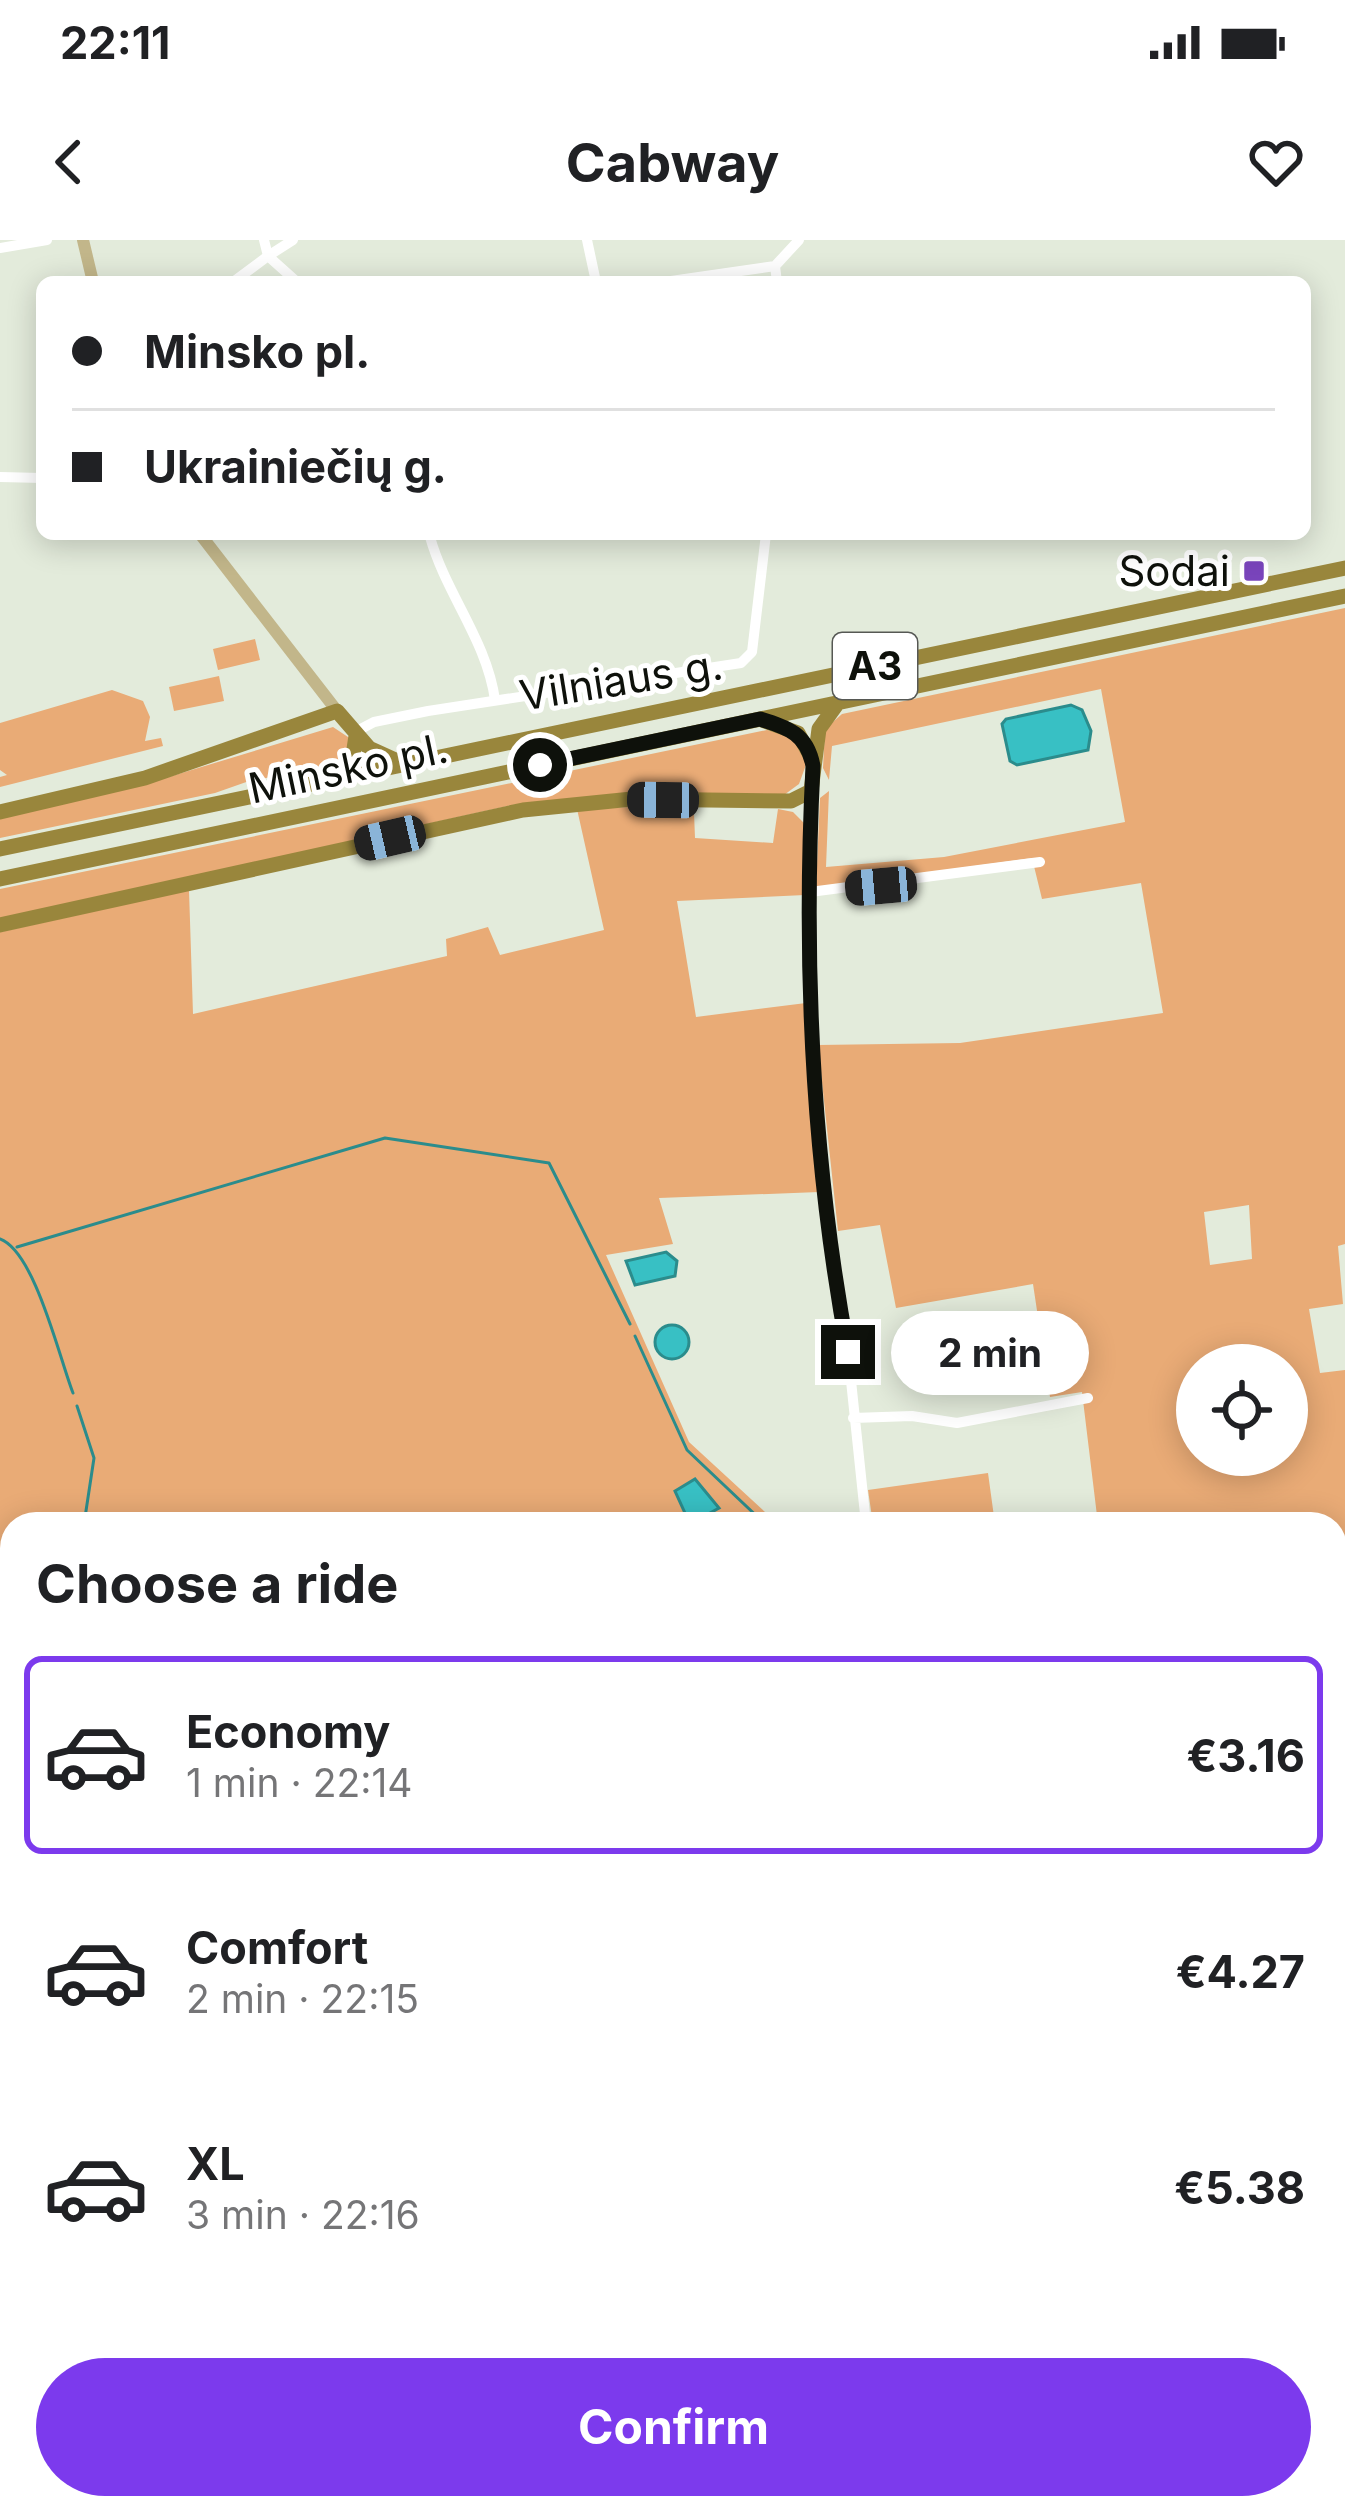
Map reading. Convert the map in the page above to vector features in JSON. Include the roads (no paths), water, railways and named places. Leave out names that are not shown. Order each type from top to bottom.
[{"type":"highway","name":"Minsko pl.","points":[[0,849],[1345,568]]},
{"type":"highway","name":"Minsko pl.","points":[[0,878],[1345,596]]},
{"type":"highway","points":[[0,925],[523,810],[632,799],[769,804],[812,791],[819,729],[838,703]]},
{"type":"highway","points":[[0,812],[145,778],[337,711],[378,754],[405,764]]},
{"type":"highway","points":[[760,719],[798,734],[813,766]]},
{"type":"highway","points":[[334,779],[352,762],[354,734]]},
{"type":"main road","points":[[83,240],[92,276]]},
{"type":"main road","points":[[205,540],[337,711]]},
{"type":"street","points":[[0,248],[47,240]]},
{"type":"street","points":[[264,240],[268,256],[290,276]]},
{"type":"street","points":[[241,276],[293,240]]},
{"type":"street","points":[[587,240],[595,276]]},
{"type":"street","points":[[706,276],[775,266],[799,240]]},
{"type":"street","points":[[775,266],[776,276]]},
{"type":"street","points":[[0,476],[36,478]]},
{"type":"street","name":"Vilniaus g.","points":[[431,540],[444,581],[487,665],[495,700]]},
{"type":"street","name":"Vilniaus g.","points":[[354,734],[374,722],[747,659],[765,540]]},
{"type":"street","points":[[812,791],[808,950],[824,1209],[865,1512]]},
{"type":"street","points":[[810,892],[1040,862]]},
{"type":"street","points":[[853,1418],[912,1416],[957,1423],[1088,1398]]},
{"type":"water","points":[[1071,705],[1082,710],[1091,731],[1088,750],[1017,765],[1010,761],[1002,724],[1006,719]]},
{"type":"water","points":[[666,1252],[677,1261],[675,1276],[635,1285],[626,1261]]},
{"type":"water","points":[[672,1325],[684,1330],[689,1342],[684,1354],[672,1359],[660,1354],[655,1342],[660,1330]]},
{"type":"water","points":[[695,1479],[719,1508],[685,1512],[675,1491]]},
{"type":"waterway","points":[[17,1247],[385,1138],[549,1163],[630,1324]]},
{"type":"waterway","points":[[0,1239],[13,1248],[35,1284],[73,1393]]},
{"type":"waterway","points":[[635,1336],[687,1450],[752,1512]]},
{"type":"waterway","points":[[77,1406],[94,1458],[86,1512]]},
{"type":"place","name":"Sodai","points":[[1254,571]]}]
